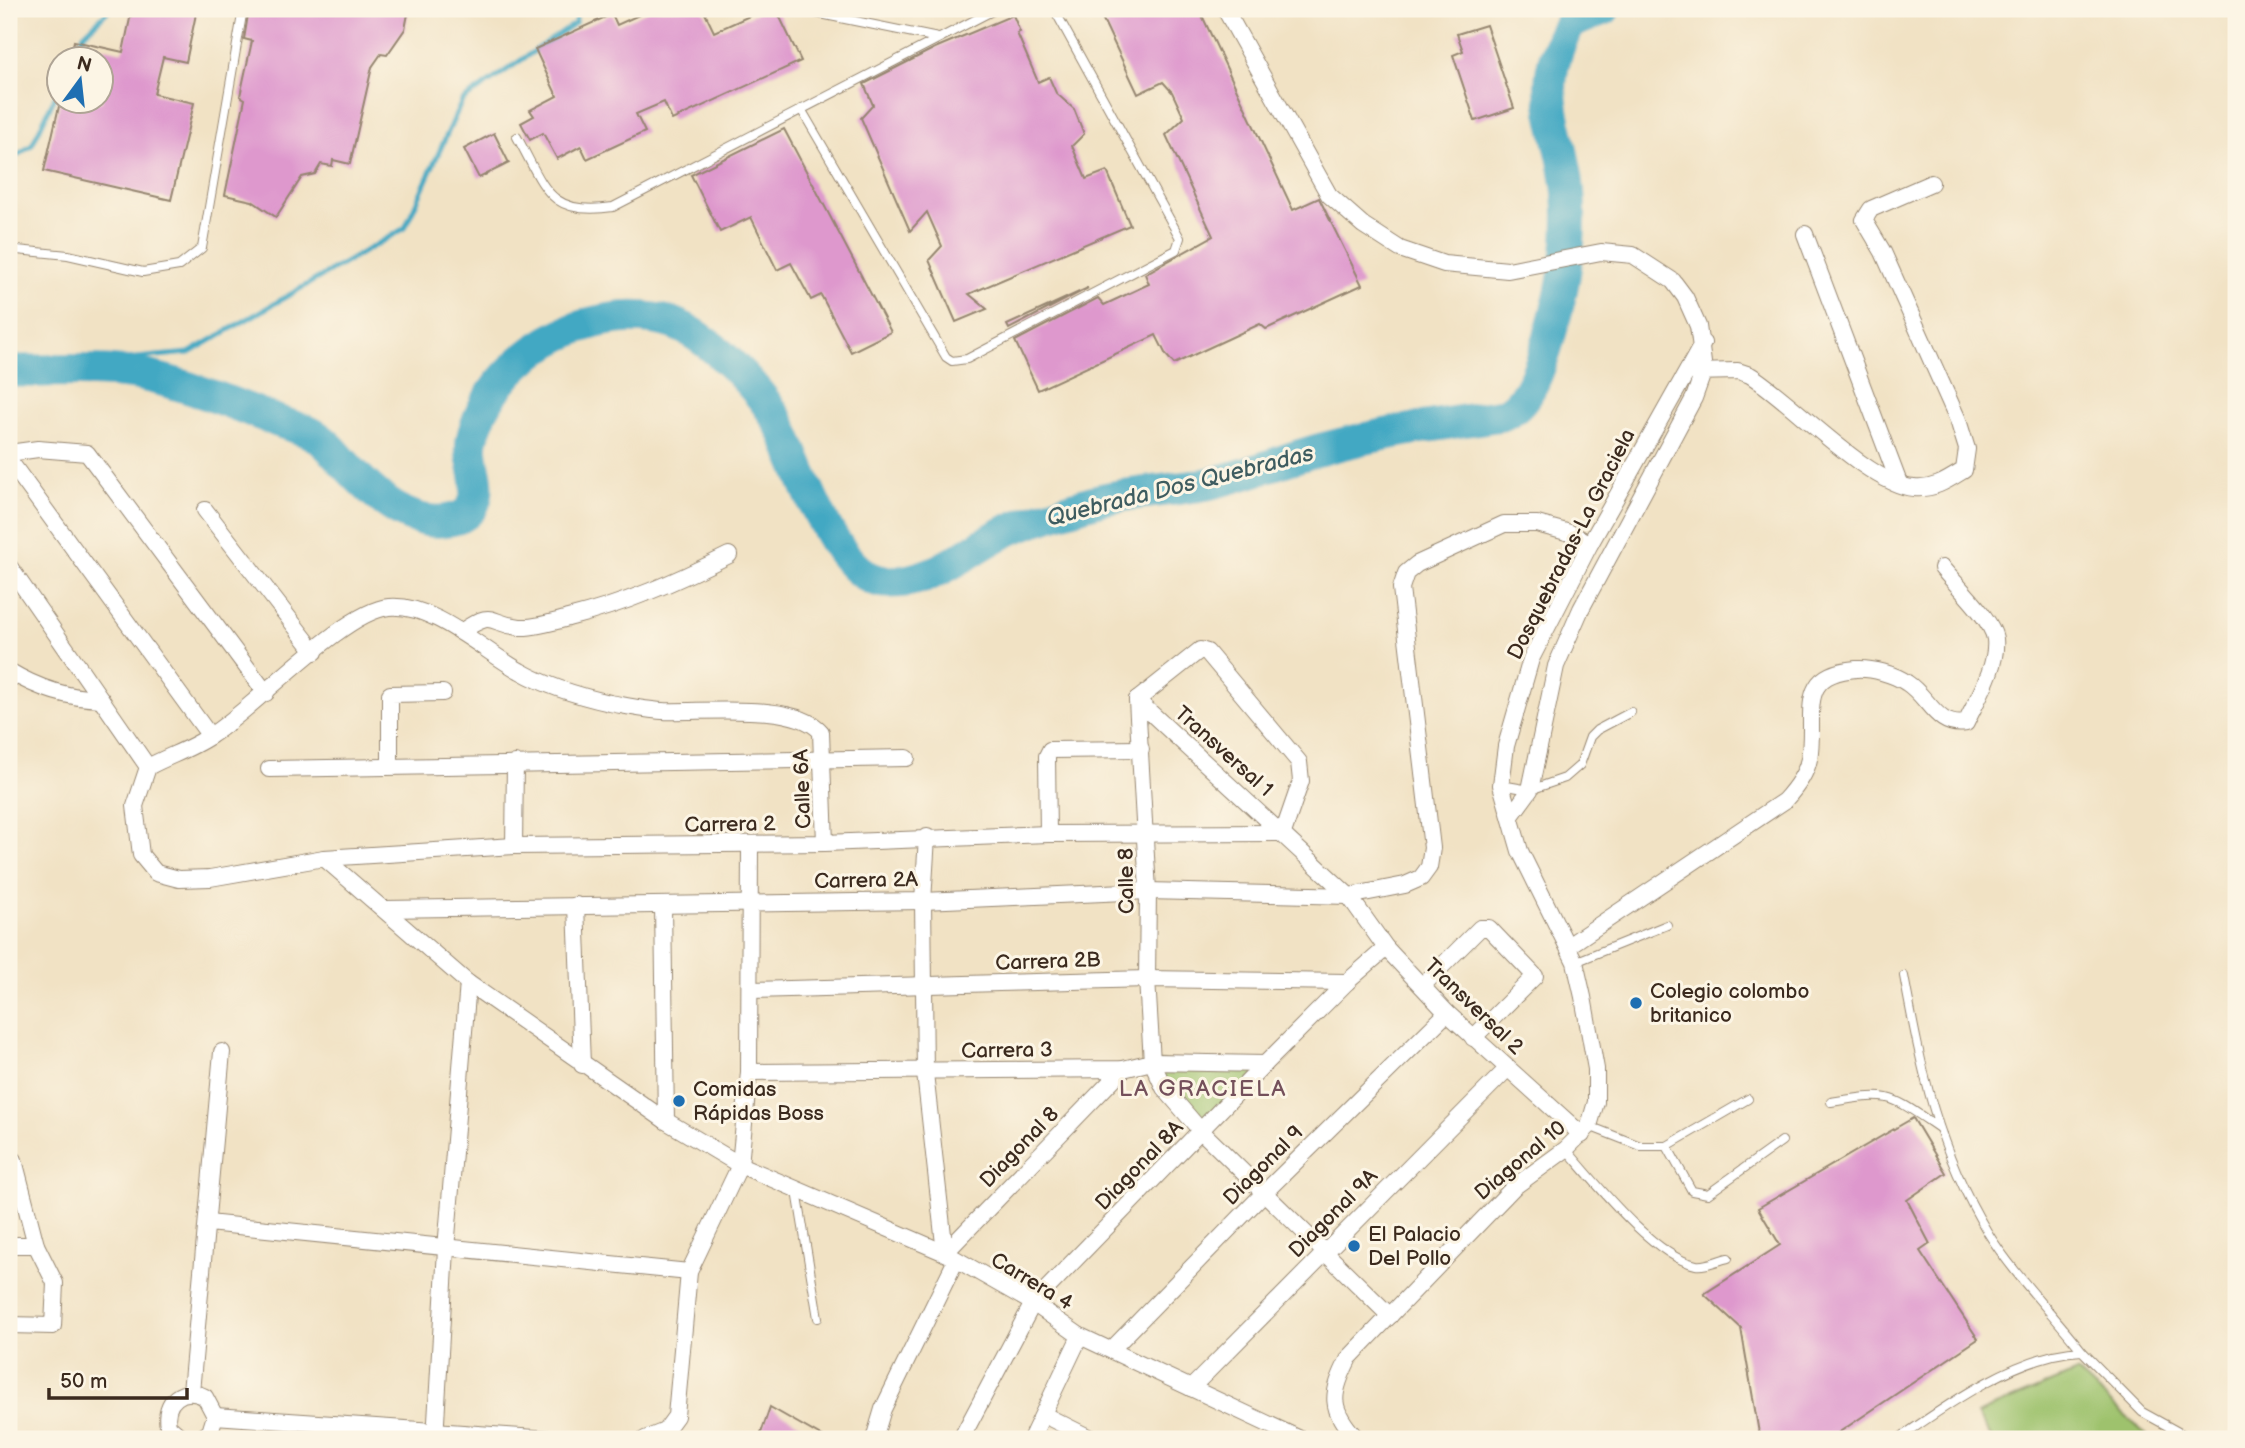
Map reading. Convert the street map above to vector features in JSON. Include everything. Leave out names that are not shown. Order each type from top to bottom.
[{"type":"street","name":"Dosquebradas-La Graciela","points":[[1225,9],[1329,195],[1363,225],[1400,249],[1444,264],[1508,270],[1601,252],[1633,255],[1673,281],[1685,297],[1703,343],[1704,370],[1694,398],[1613,546],[1556,666],[1530,790],[1511,816]]},
{"type":"street","points":[[1688,373],[1704,370],[1738,371],[1751,376],[1868,468],[1913,488],[1936,486],[1964,470],[1967,460],[1958,420],[1882,253],[1864,220],[1871,209],[1931,183]]},
{"type":"street","points":[[1805,234],[1899,483]]},
{"type":"street","name":"Dosquebradas-La Graciela","points":[[1596,1102],[1595,1069],[1575,962],[1520,851],[1501,785],[1507,746],[1531,659],[1590,544],[1703,343]]},
{"type":"street","points":[[9,453],[38,449],[87,453],[266,693]]},
{"type":"street","points":[[9,460],[210,736]]},
{"type":"street","points":[[205,510],[315,652]]},
{"type":"street","name":"Carrera 2A","points":[[384,909],[923,901],[1148,891],[1349,896],[1405,885],[1421,878],[1429,867],[1431,834],[1401,588],[1405,573],[1433,554],[1504,524],[1537,524],[1570,533],[1590,544]]},
{"type":"street","points":[[9,566],[148,767],[210,736],[266,693],[349,622],[390,606],[412,610],[461,632],[478,621],[491,617],[519,627],[566,619],[668,586],[729,555]]},
{"type":"street","points":[[1568,946],[1784,800],[1798,785],[1809,761],[1812,701],[1816,685],[1832,671],[1869,668],[1908,683],[1941,719],[1954,725],[1966,723],[1994,655],[1995,638],[1987,622],[1942,568]]},
{"type":"street","name":"Calle 6A","points":[[461,632],[518,670],[577,695],[658,710],[788,714],[814,723],[821,732],[825,844]]},
{"type":"street","points":[[1137,699],[1200,650],[1207,652],[1299,762],[1301,781],[1283,833]]},
{"type":"street","points":[[9,671],[24,680],[74,698],[102,699]]},
{"type":"street","points":[[390,765],[390,694],[443,693]]},
{"type":"street","name":"Transversal 1","points":[[1137,699],[1349,896]]},
{"type":"street","name":"Calle 8","points":[[1137,699],[1146,833],[1147,979],[1152,1062]]},
{"type":"street","points":[[1048,834],[1047,756],[1050,750],[1140,749]]},
{"type":"street","points":[[269,769],[907,758]]},
{"type":"street","points":[[514,846],[515,763]]},
{"type":"street","name":"Carrera 2","points":[[148,767],[135,806],[141,855],[156,873],[179,879],[210,878],[324,858],[514,846],[825,844],[927,837],[1048,834],[1283,833]]},
{"type":"street","points":[[927,837],[923,901],[925,1073],[951,1257]]},
{"type":"street","points":[[645,1439],[665,1431],[676,1416],[689,1272],[740,1165],[750,1072],[750,845]]},
{"type":"street","name":"Carrera 4","points":[[324,858],[468,983],[666,1121],[740,1165],[951,1257],[1033,1303],[1080,1336],[1300,1439]]},
{"type":"street","name":"Transversal 2","points":[[1349,896],[1386,948],[1447,1013],[1507,1069],[1586,1131]]},
{"type":"street","points":[[576,905],[582,1065]]},
{"type":"street","points":[[663,905],[666,1121]]},
{"type":"street","points":[[1422,986],[1484,926],[1535,976],[1473,1038]]},
{"type":"street","name":"Diagonal 8A","points":[[961,1439],[1033,1303],[1265,1064],[1386,948]]},
{"type":"street","name":"Carrera 2B","points":[[750,990],[1147,979],[1348,982]]},
{"type":"street","points":[[436,1434],[446,1249],[468,983]]},
{"type":"street","name":"Diagonal 9","points":[[1112,1349],[1266,1191],[1447,1013]]},
{"type":"street","points":[[191,1392],[222,1052]]},
{"type":"street","points":[[1152,1062],[1164,1088],[1201,1131],[1266,1191],[1390,1316]]},
{"type":"street","name":"Carrera 3","points":[[750,1072],[925,1073],[1123,1069],[1152,1062],[1265,1064]]},
{"type":"street","name":"Diagonal 8","points":[[874,1438],[951,1257],[1123,1069]]},
{"type":"street","name":"Diagonal 9A","points":[[1191,1388],[1507,1069]]},
{"type":"street","name":"Diagonal 10","points":[[1357,1439],[1339,1419],[1335,1403],[1339,1378],[1349,1358],[1514,1187],[1586,1131],[1596,1102]]},
{"type":"street","points":[[9,1159],[14,1160],[36,1245],[55,1283],[53,1326],[9,1325]]},
{"type":"street","points":[[208,1223],[689,1272]]},
{"type":"street","points":[[9,1245],[36,1245]]},
{"type":"street","points":[[1031,1439],[1080,1336]]},
{"type":"street","points":[[183,1439],[168,1426],[167,1410],[176,1397],[191,1392],[210,1402],[215,1416],[210,1432],[199,1439]]},
{"type":"street","points":[[1044,1415],[1092,1439]]},
{"type":"street","points":[[215,1416],[436,1434],[550,1439]]},
{"type":"lane","points":[[17,250],[68,255],[143,272],[179,266],[202,248],[243,9]]},
{"type":"lane","points":[[796,9],[938,38]]},
{"type":"lane","points":[[517,138],[549,193],[565,206],[596,210],[613,207],[983,12],[996,9]]},
{"type":"lane","points":[[802,109],[946,357],[952,361],[967,359],[1176,250],[1180,243],[1180,238],[1054,9]]},
{"type":"lane","points":[[1501,785],[1530,790],[1575,772],[1590,737],[1631,712]]},
{"type":"lane","points":[[1575,962],[1667,925]]},
{"type":"lane","points":[[1903,976],[1924,1084],[1949,1158],[1989,1235],[2082,1351],[2142,1412],[2191,1439]]},
{"type":"lane","points":[[1831,1102],[1879,1094],[1902,1103],[1939,1128]]},
{"type":"lane","points":[[1586,1131],[1640,1146],[1667,1146],[1748,1099]]},
{"type":"lane","points":[[1667,1146],[1692,1191],[1709,1194],[1782,1141]]},
{"type":"lane","points":[[1566,1149],[1618,1209],[1676,1257],[1698,1266],[1728,1258]]},
{"type":"lane","points":[[797,1191],[818,1318]]},
{"type":"lane","points":[[1898,1439],[2005,1373],[2058,1352],[2082,1351]]},
{"type":"green space","points":[[1152,1062],[1265,1064],[1201,1131]]},
{"type":"green space","points":[[2077,1372],[2151,1439],[1992,1439],[1977,1414]]},
{"type":"building","points":[[132,9],[197,9],[186,62],[163,57],[154,94],[194,103],[171,200],[44,171],[57,116],[116,116],[116,50],[123,52]]},
{"type":"building","points":[[249,9],[409,9],[405,29],[387,55],[381,54],[372,67],[350,164],[333,160],[332,166],[321,164],[315,174],[302,177],[276,217],[252,201],[225,195],[245,99],[240,96],[252,41],[244,39]]},
{"type":"building","points":[[652,9],[703,9],[714,32],[765,9],[776,9],[801,61],[672,120],[664,102],[636,114],[645,132],[587,159],[581,146],[557,159],[543,133],[530,140],[521,123],[534,116],[530,110],[557,96],[535,49],[612,14],[617,25]]},
{"type":"building","points":[[1098,9],[1199,9],[1293,210],[1319,198],[1362,285],[1266,329],[1260,324],[1174,364],[1156,335],[1038,390],[1015,341],[1098,298],[1104,305],[1149,284],[1145,274],[1213,236],[1166,135],[1184,118],[1172,92],[1163,82],[1138,94]]},
{"type":"building","points":[[1013,15],[1020,32],[1017,33],[1038,82],[1049,77],[1056,93],[1074,109],[1084,134],[1072,146],[1086,179],[1107,171],[1130,225],[969,294],[987,309],[956,322],[929,260],[942,246],[927,212],[910,231],[861,118],[873,105],[864,84],[935,48]]},
{"type":"building","points":[[1486,25],[1514,108],[1475,121],[1453,55],[1463,51],[1457,34]]},
{"type":"building","points":[[74,41],[96,46],[73,46]]},
{"type":"building","points":[[784,129],[891,332],[851,352],[821,295],[811,300],[791,263],[777,270],[751,217],[720,232],[691,175]]},
{"type":"building","points":[[494,133],[509,163],[479,178],[464,149]]},
{"type":"building","points":[[1088,288],[1009,329],[1007,325]]},
{"type":"building","points":[[1913,1118],[1946,1173],[1907,1200],[1930,1244],[1920,1251],[1978,1339],[1829,1439],[1760,1439],[1741,1328],[1704,1294],[1780,1245],[1758,1208]]},
{"type":"building","points":[[770,1407],[826,1439],[759,1439]]},
{"type":"waterway","points":[[78,46],[84,34],[110,9]]},
{"type":"waterway","points":[[98,371],[115,360],[189,353],[405,228],[462,101],[575,23],[578,9]]},
{"type":"waterway","points":[[1562,9],[1570,23]]},
{"type":"waterway","name":"Quebrada Dos Quebradas","points":[[9,371],[129,373],[163,380],[212,396],[311,433],[330,447],[367,487],[393,507],[422,520],[438,521],[460,517],[473,506],[477,487],[471,448],[482,410],[500,384],[522,360],[549,341],[578,327],[610,319],[641,317],[672,323],[686,329],[716,351],[758,393],[778,421],[820,516],[850,562],[867,576],[887,582],[905,581],[937,571],[1011,529],[1081,505],[1112,497],[1207,484],[1344,443],[1502,415],[1511,410],[1524,397],[1538,370],[1556,313],[1567,258],[1569,199],[1553,111],[1552,71],[1558,48],[1570,23],[1604,9]]},
{"type":"waterway","points":[[9,161],[32,145],[46,116]]},
{"type":"place","name":"Colegio colombo britanico","points":[[1636,1003]]},
{"type":"place","name":"Comidas Rápidas Boss","points":[[679,1101]]},
{"type":"place","name":"El Palacio Del Pollo","points":[[1354,1246]]},
{"type":"district","name":"LA GRACIELA","points":[[1203,1088]]}]
